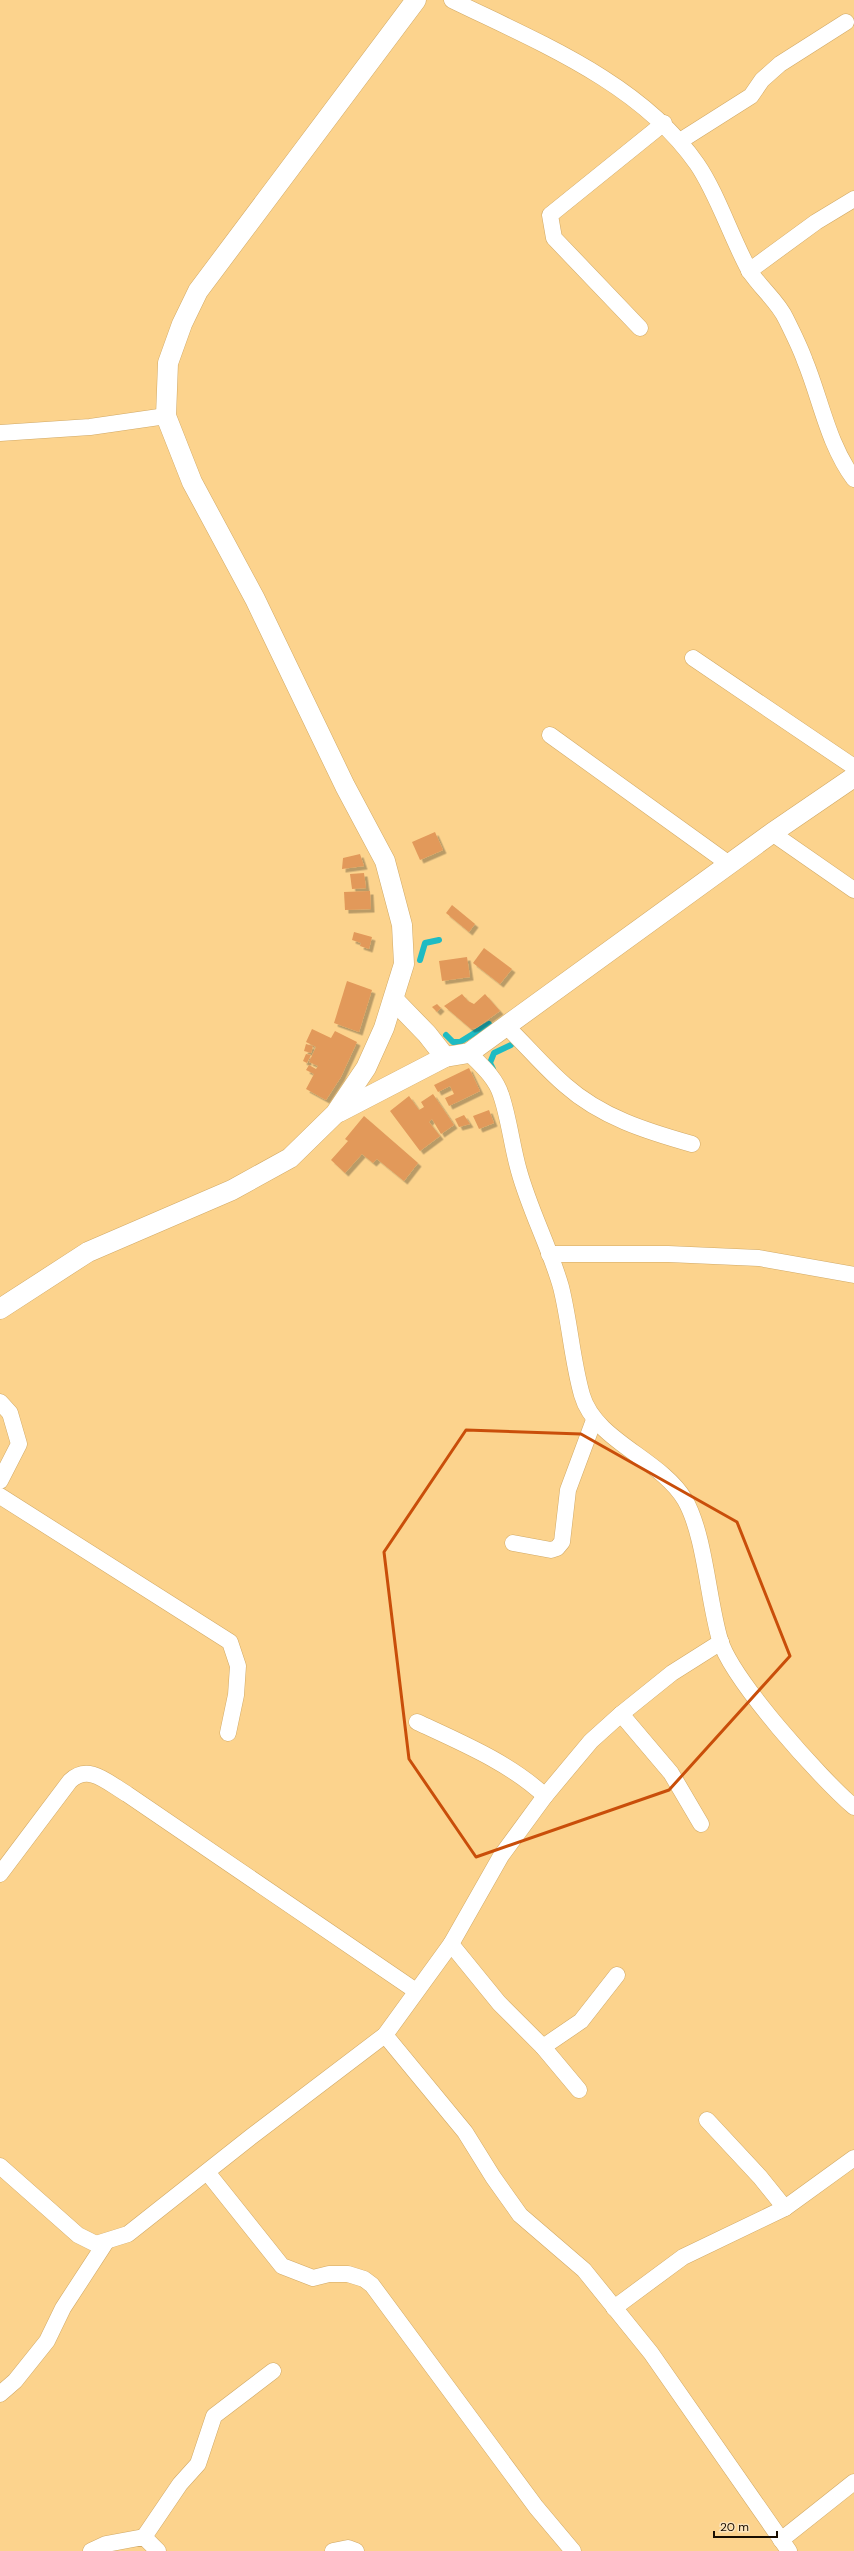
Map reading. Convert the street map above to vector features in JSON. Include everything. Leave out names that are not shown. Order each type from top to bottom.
[{"type":"street","points":[[0,1309],[88,1252],[232,1190],[290,1158],[335,1114],[366,1068],[394,1000],[404,964],[402,925],[385,861],[345,786],[255,599],[192,482],[166,416],[168,363],[182,324],[198,291],[416,0]]},
{"type":"street","points":[[452,0],[592,72],[664,122],[680,141],[699,166],[750,271],[785,316],[805,361],[831,434],[846,468],[854,479]]},
{"type":"street","points":[[680,141],[751,96],[762,80],[780,64],[846,22]]},
{"type":"street","points":[[640,328],[554,238],[550,215],[664,122]]},
{"type":"street","points":[[750,271],[816,222],[854,199]]},
{"type":"street","points":[[0,433],[90,427],[166,416]]},
{"type":"street","points":[[694,658],[854,767]]},
{"type":"street","points":[[550,735],[729,864]]},
{"type":"street","points":[[335,1114],[378,1090],[445,1057],[469,1053],[772,833],[854,777]]},
{"type":"street","points":[[772,833],[854,890]]},
{"type":"street","points":[[394,1000],[427,1034],[445,1057]]},
{"type":"street","points":[[506,1026],[565,1085],[604,1111],[640,1130],[692,1144]]},
{"type":"street","points":[[469,1053],[491,1076],[501,1094],[520,1174],[560,1287],[582,1397],[594,1420],[667,1480],[684,1499],[696,1527],[721,1642],[732,1668],[786,1734],[842,1797],[854,1807]]},
{"type":"street","points":[[549,1254],[668,1254],[759,1258],[854,1275]]},
{"type":"street","points":[[0,1402],[10,1413],[19,1444],[0,1481]]},
{"type":"street","points":[[513,1543],[551,1550],[558,1548],[562,1542],[568,1490],[594,1420]]},
{"type":"street","points":[[0,1496],[230,1642],[238,1666],[236,1695],[228,1733]]},
{"type":"street","points":[[0,2166],[78,2235],[96,2244],[128,2234],[206,2172],[385,2035],[451,1944],[500,1856],[591,1741],[621,1714],[672,1674],[721,1642]]},
{"type":"street","points":[[621,1714],[671,1773],[701,1824]]},
{"type":"street","points":[[417,1722],[461,1743],[527,1779],[546,1796]]},
{"type":"street","points":[[0,1874],[70,1781],[77,1774],[91,1773],[127,1794],[416,1991]]},
{"type":"street","points":[[451,1944],[498,2003],[543,2047],[580,2090]]},
{"type":"street","points":[[543,2047],[581,2021],[617,1975]]},
{"type":"street","points":[[385,2035],[465,2132],[493,2177],[520,2215],[584,2270],[651,2353],[785,2546],[854,2482]]},
{"type":"street","points":[[707,2120],[760,2177],[785,2208]]},
{"type":"street","points":[[614,2308],[683,2257],[785,2208],[854,2158]]},
{"type":"street","points":[[206,2172],[282,2266],[313,2278],[329,2274],[348,2274],[364,2279],[372,2286],[536,2507],[573,2551]]},
{"type":"street","points":[[0,2394],[15,2381],[47,2341],[63,2308],[106,2242]]},
{"type":"street","points":[[91,2551],[106,2544],[144,2537],[180,2484],[198,2464],[214,2416],[273,2371]]},
{"type":"street","points":[[144,2537],[158,2551]]},
{"type":"street","points":[[333,2551],[348,2548],[356,2551]]},
{"type":"highlighted area","points":[[466,1430],[581,1434],[737,1522],[790,1656],[669,1790],[476,1857],[409,1759],[384,1552]]},
{"type":"building","points":[[435,832],[443,850],[420,860],[412,842]]},
{"type":"building","points":[[360,854],[364,866],[342,869],[343,858]]},
{"type":"building","points":[[364,873],[366,888],[352,889],[350,874]]},
{"type":"building","points":[[370,891],[371,909],[345,910],[344,892]]},
{"type":"building","points":[[452,905],[475,924],[469,932],[446,913]]},
{"type":"building","points":[[354,932],[372,937],[369,949],[360,946],[361,943],[352,940]]},
{"type":"building","points":[[484,948],[512,969],[500,984],[473,963]]},
{"type":"building","points":[[467,957],[470,977],[442,981],[439,961]]},
{"type":"building","points":[[347,981],[372,990],[359,1032],[334,1023]]},
{"type":"building","points":[[462,994],[468,1001],[474,1004],[485,994],[500,1011],[476,1028],[471,1029],[444,1006]]},
{"type":"building","points":[[437,1004],[441,1008],[437,1012],[432,1007]]},
{"type":"building","points":[[312,1029],[331,1038],[335,1031],[357,1042],[341,1077],[326,1100],[306,1089],[314,1074],[306,1070],[309,1065],[316,1069],[318,1066],[309,1062],[316,1047],[306,1042]]},
{"type":"building","points":[[306,1044],[313,1046],[311,1053],[304,1051]]},
{"type":"building","points":[[306,1054],[311,1055],[307,1063],[303,1061]]},
{"type":"building","points":[[469,1068],[480,1091],[449,1106],[445,1098],[454,1094],[450,1086],[438,1092],[434,1085]]},
{"type":"building","points":[[433,1094],[454,1125],[441,1134],[432,1119],[429,1122],[440,1136],[420,1151],[390,1111],[409,1096],[419,1110],[424,1107],[421,1102]]},
{"type":"building","points":[[489,1110],[494,1123],[479,1129],[473,1116]]},
{"type":"building","points":[[464,1115],[470,1124],[459,1127],[455,1119]]},
{"type":"building","points":[[364,1116],[418,1163],[404,1181],[377,1159],[373,1163],[362,1154],[345,1173],[331,1160],[348,1141],[345,1139]]},
{"type":"waterway","points":[[420,960],[425,943],[439,940]]},
{"type":"waterway","points":[[446,1035],[453,1042],[460,1042],[489,1024]]},
{"type":"waterway","points":[[493,1069],[490,1063],[494,1053],[511,1045]]}]
